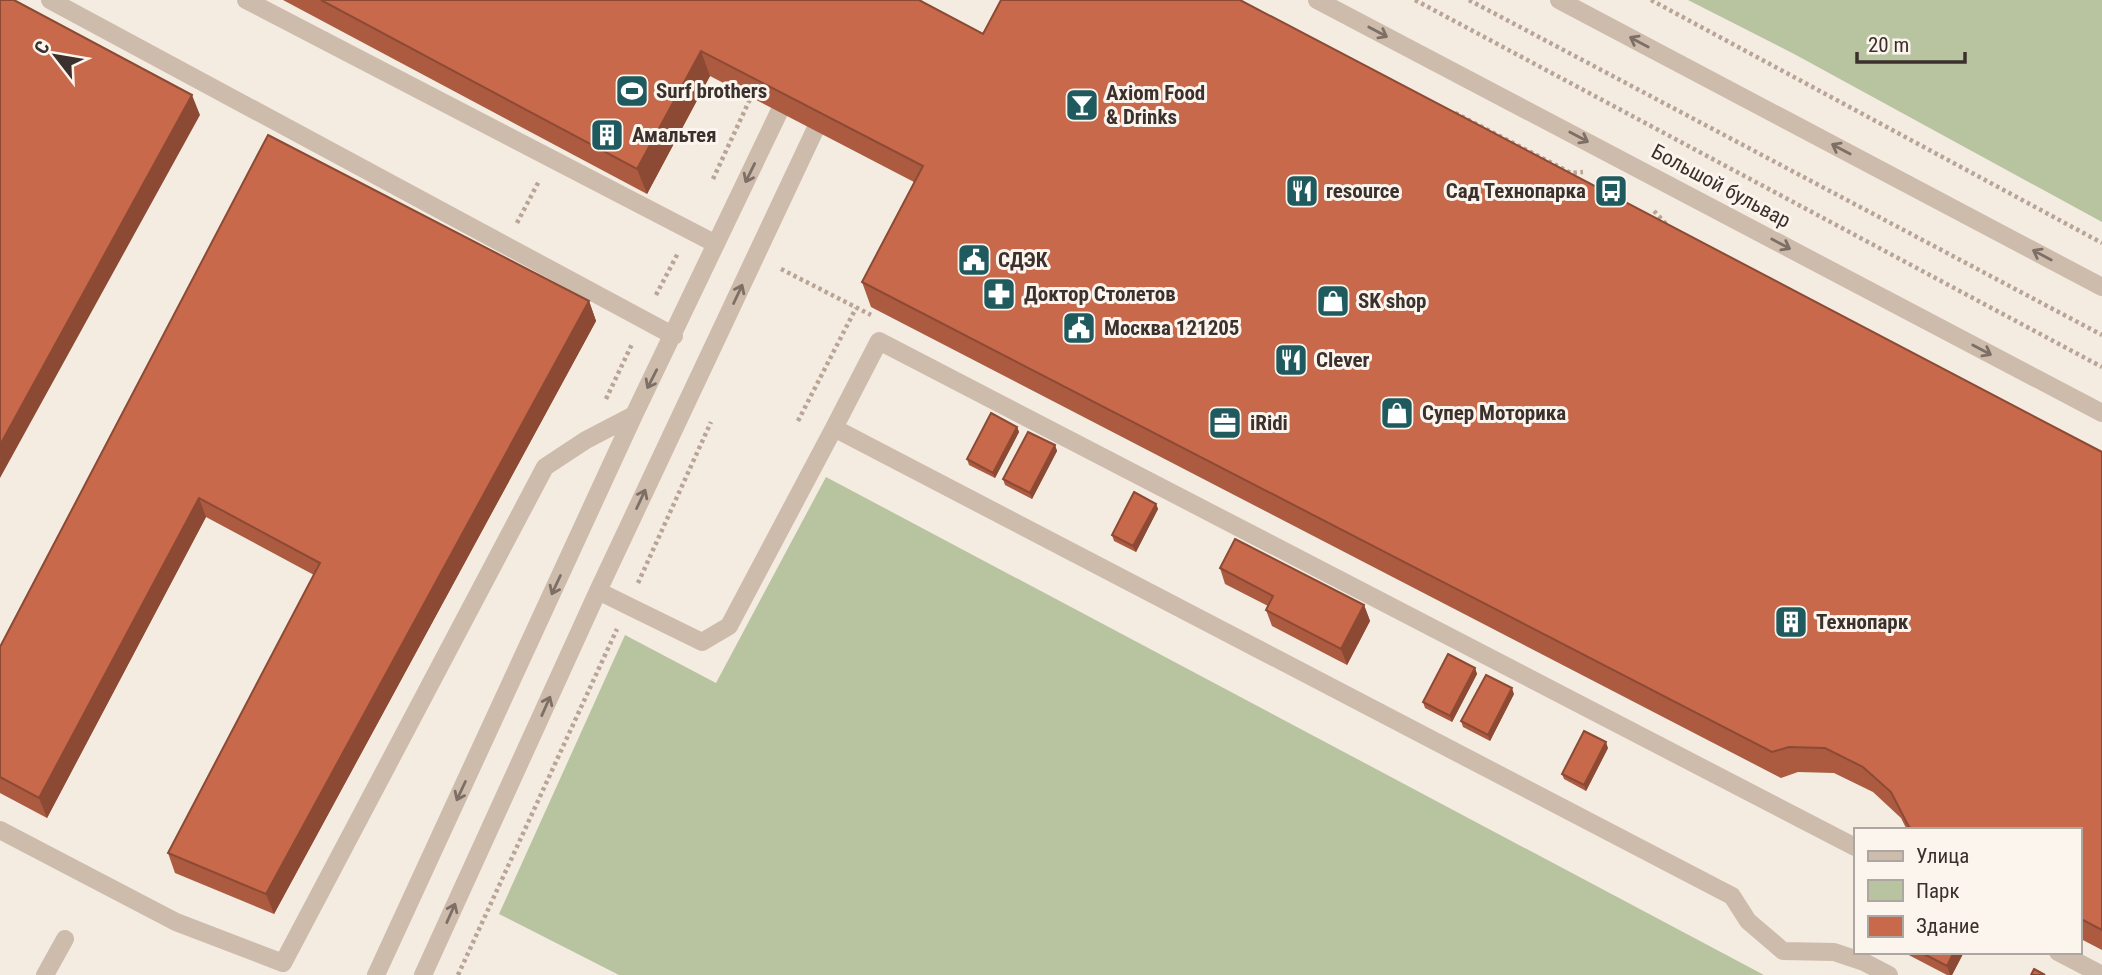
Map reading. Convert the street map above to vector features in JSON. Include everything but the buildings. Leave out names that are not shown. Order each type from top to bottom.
[{"type":"street","points":[[50,0],[674,336]]},
{"type":"street","points":[[246,0],[688,232],[716,244]]},
{"type":"street","name":"Большой бульвар","points":[[1317,0],[2102,413]]},
{"type":"street","points":[[1559,0],[2102,287]]},
{"type":"street","points":[[376,975],[634,415],[779,112]]},
{"type":"street","points":[[423,975],[598,591],[815,130]]},
{"type":"street","points":[[598,591],[702,642],[729,626],[879,341],[1854,846]]},
{"type":"street","points":[[0,830],[176,922],[283,964],[545,467],[586,440],[634,415]]},
{"type":"street","points":[[834,428],[1732,896],[1748,920],[1783,951],[1834,952],[1889,975]]},
{"type":"street","points":[[45,975],[65,939]]},
{"type":"street","points":[[2062,954],[2102,975]]},
{"type":"path","points":[[1415,0],[2102,367]]},
{"type":"path","points":[[1469,0],[2102,335]]},
{"type":"path","points":[[1651,0],[2102,243]]},
{"type":"path","points":[[711,183],[751,97]]},
{"type":"path","points":[[1447,109],[1571,173],[1586,172]]},
{"type":"path","points":[[505,245],[551,159]]},
{"type":"path","points":[[1651,207],[1666,224],[1678,231]]},
{"type":"path","points":[[644,320],[688,232]]},
{"type":"path","points":[[776,282],[787,257]]},
{"type":"path","points":[[781,269],[876,318]]},
{"type":"path","points":[[798,422],[856,308]]},
{"type":"path","points":[[458,975],[713,418]]},
{"type":"green space","points":[[1688,0],[2102,0],[2102,222],[1796,55]]},
{"type":"green space","points":[[826,477],[1764,975],[619,975],[499,914],[625,635],[716,683]]},
{"type":"place","name":"Surf brothers","points":[[632,91]]},
{"type":"place","name":"Axiom Food & Drinks","points":[[1082,105]]},
{"type":"place","name":"Амальтея","points":[[607,135]]},
{"type":"place","name":"resource","points":[[1302,191]]},
{"type":"place","name":"Сад Технопарка","points":[[1611,191]]},
{"type":"place","name":"СДЭК","points":[[974,260]]},
{"type":"place","name":"Доктор Столетов","points":[[999,294]]},
{"type":"place","name":"SK shop","points":[[1333,301]]},
{"type":"place","name":"Москва 121205","points":[[1079,328]]},
{"type":"place","name":"Clever","points":[[1291,360]]},
{"type":"place","name":"Супер Моторика","points":[[1397,413]]},
{"type":"place","name":"iRidi","points":[[1225,423]]},
{"type":"place","name":"Технопарк","points":[[1791,622]]}]
